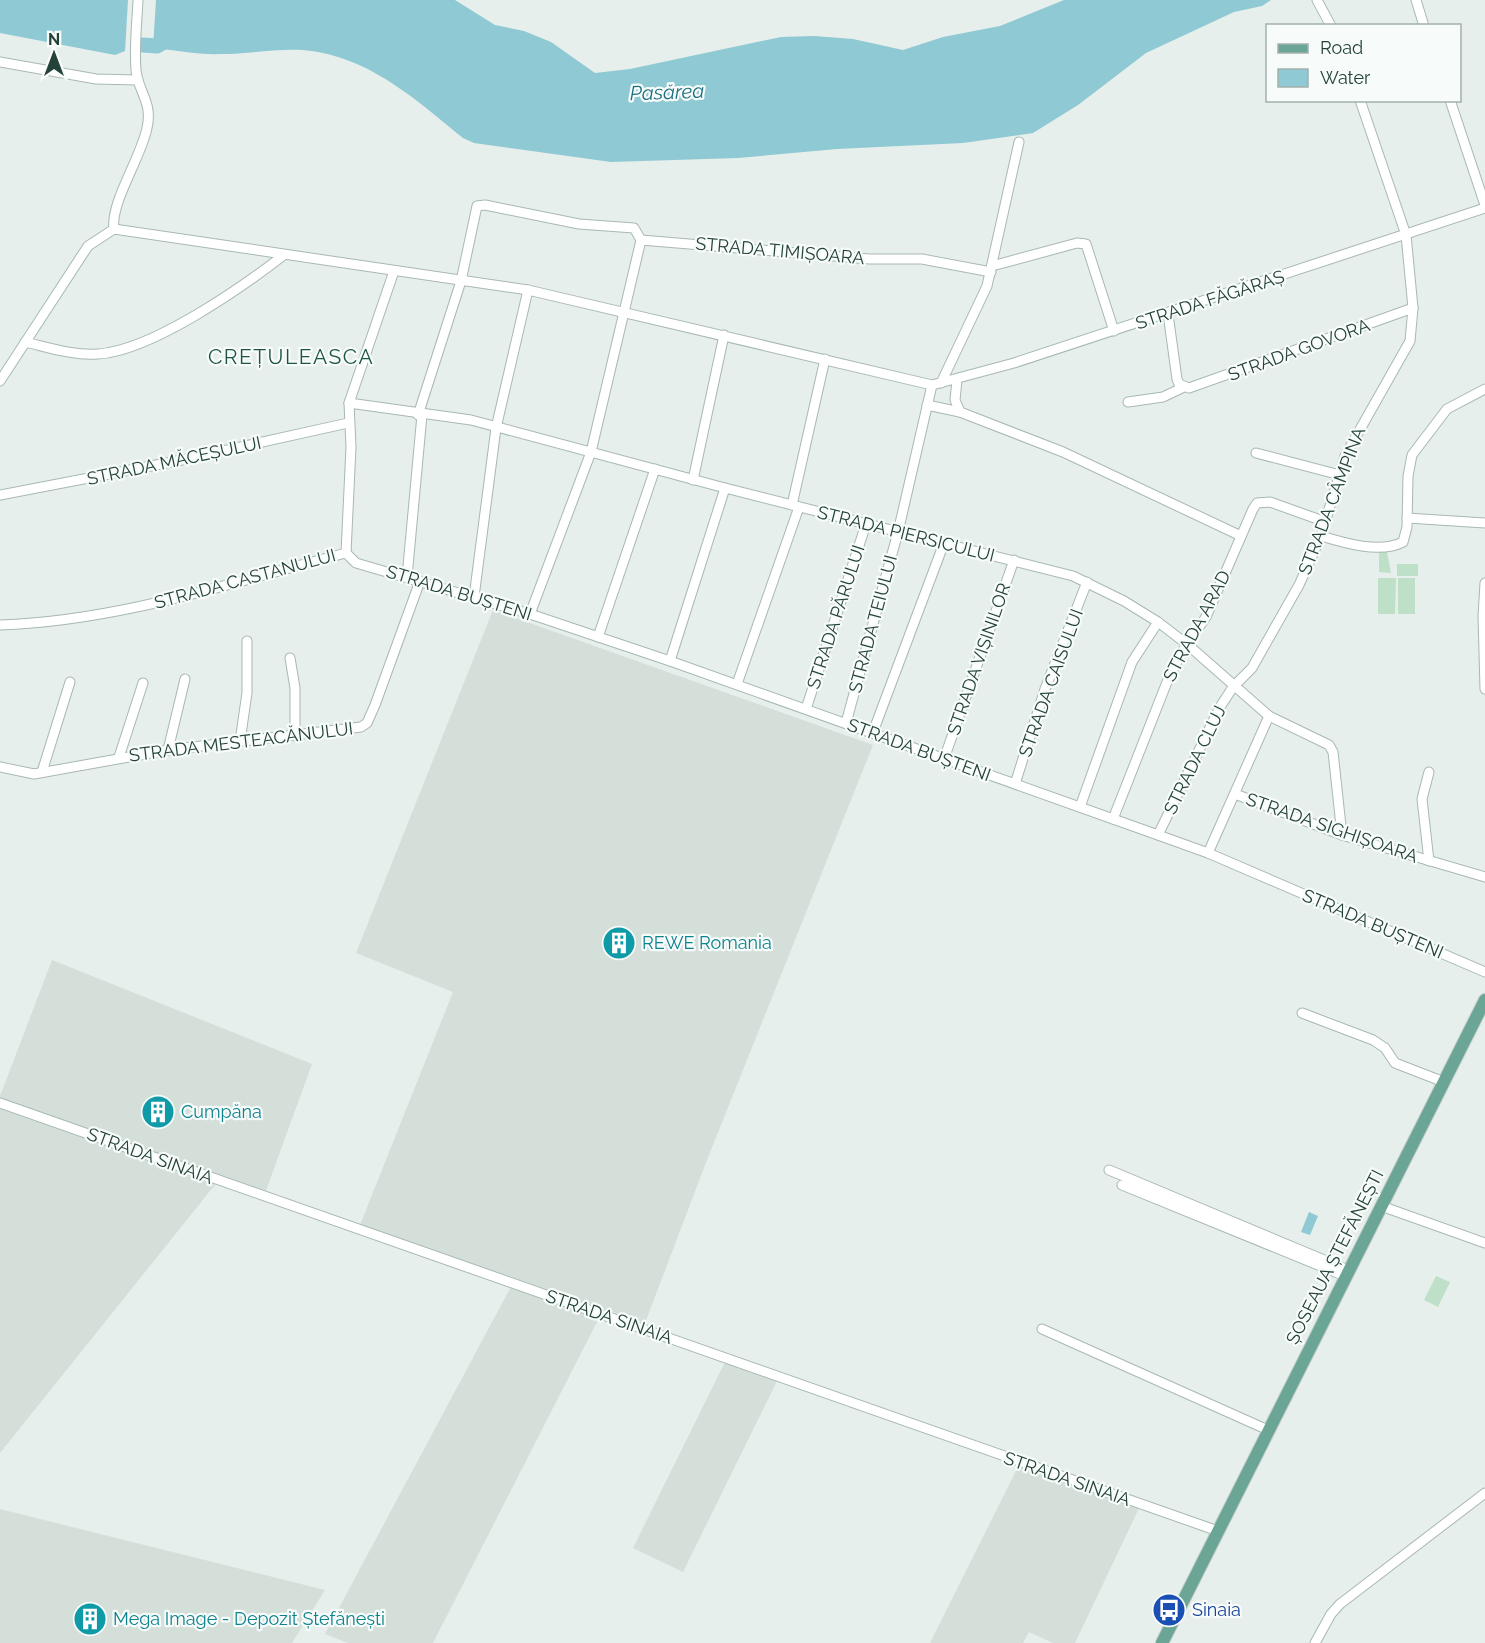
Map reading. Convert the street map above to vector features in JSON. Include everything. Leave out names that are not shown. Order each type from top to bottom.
[{"type":"main road","name":"ȘOSEAUA ȘTEFĂNEȘTI","points":[[1161,1643],[1485,1000]]},
{"type":"street","points":[[114,229],[113,215],[140,153],[148,127],[147,105],[135,63],[138,0]]},
{"type":"street","points":[[1317,0],[1330,24]]},
{"type":"street","points":[[1416,0],[1423,24]]},
{"type":"street","points":[[0,62],[96,79],[140,84]]},
{"type":"street","name":"STRADA CÂMPINA","points":[[1233,687],[1243,680],[1258,657],[1299,585],[1326,522],[1345,456],[1410,341],[1413,308],[1406,235],[1361,102]]},
{"type":"street","points":[[1451,102],[1485,207]]},
{"type":"street","name":"STRADA TEIULUI","points":[[846,723],[898,532],[927,405],[992,269],[1019,142]]},
{"type":"street","points":[[407,577],[420,415],[461,280],[475,211],[481,205],[579,224],[634,228],[640,240],[591,452],[530,614]]},
{"type":"street","name":"STRADA FĂGĂRAȘ","points":[[936,384],[957,380],[1168,314],[1485,207]]},
{"type":"street","points":[[0,381],[88,246],[114,229],[528,290],[936,384]]},
{"type":"street","name":"STRADA TIMIȘOARA","points":[[640,240],[869,259],[922,259],[992,269],[1077,243],[1086,244],[1114,331]]},
{"type":"street","points":[[25,342],[94,354],[128,349],[215,303],[284,255]]},
{"type":"street","name":"STRADA CASTANULUI","points":[[0,625],[35,624],[145,606],[346,553],[351,447],[348,423],[349,403],[394,271]]},
{"type":"street","points":[[474,597],[496,428],[528,290]]},
{"type":"street","name":"STRADA GOVORA","points":[[1128,402],[1163,397],[1184,387],[1197,387],[1413,308]]},
{"type":"street","points":[[1168,314],[1177,379],[1184,387]]},
{"type":"street","points":[[693,480],[724,335]]},
{"type":"street","points":[[737,684],[796,506],[825,359]]},
{"type":"street","points":[[957,380],[955,400],[960,412]]},
{"type":"street","points":[[1321,536],[1348,543],[1383,546],[1399,544],[1406,536],[1407,476],[1412,455],[1448,409],[1485,389]]},
{"type":"street","name":"STRADA PIERSICULUI","points":[[349,403],[420,415],[471,420],[693,480],[1065,573],[1087,582],[1158,622],[1188,645],[1269,717],[1332,748],[1342,835]]},
{"type":"street","points":[[927,405],[960,412],[1064,452],[1241,536]]},
{"type":"street","name":"STRADA MĂCEȘULUI","points":[[0,495],[348,423]]},
{"type":"street","points":[[1256,453],[1340,475]]},
{"type":"street","points":[[598,637],[655,469]]},
{"type":"street","points":[[670,661],[725,488]]},
{"type":"street","name":"STRADA ARAD","points":[[1113,819],[1167,682],[1206,617],[1257,503],[1263,501],[1326,522]]},
{"type":"street","points":[[1407,518],[1485,523]]},
{"type":"street","name":"STRADA PĂRULUI","points":[[806,709],[867,524]]},
{"type":"street","points":[[873,732],[944,543]]},
{"type":"street","name":"STRADA BUȘTENI","points":[[346,553],[356,563],[530,614],[670,661],[1208,853],[1485,972]]},
{"type":"street","name":"STRADA VIȘINILOR","points":[[944,759],[1014,560]]},
{"type":"street","name":"STRADA MESTEACĂNULUI","points":[[0,767],[26,774],[168,750],[357,728],[367,723],[420,581]]},
{"type":"street","name":"STRADA CAISULUI","points":[[1015,784],[1045,689],[1087,582]]},
{"type":"street","points":[[1485,583],[1482,616],[1485,689]]},
{"type":"street","points":[[1080,807],[1132,662],[1158,622]]},
{"type":"street","points":[[240,741],[247,693],[247,641]]},
{"type":"street","points":[[290,658],[294,688],[294,736]]},
{"type":"street","points":[[168,750],[184,679]]},
{"type":"street","points":[[42,772],[70,682]]},
{"type":"street","points":[[119,757],[143,683]]},
{"type":"street","name":"STRADA CLUJ","points":[[1158,835],[1220,707],[1233,687]]},
{"type":"street","name":"STRADA SIGHIȘOARA","points":[[1208,853],[1269,717]]},
{"type":"street","name":"STRADA SIGHIȘOARA","points":[[1429,772],[1422,799],[1429,861]]},
{"type":"street","name":"STRADA SIGHIȘOARA","points":[[1235,794],[1342,835],[1485,878]]},
{"type":"street","points":[[1302,1013],[1373,1040],[1385,1048],[1395,1063],[1444,1082]]},
{"type":"street","name":"STRADA SINAIA","points":[[0,1103],[1218,1531]]},
{"type":"street","points":[[1109,1170],[1346,1273]]},
{"type":"street","points":[[1122,1185],[1346,1273]]},
{"type":"street","points":[[1381,1206],[1485,1243]]},
{"type":"street","points":[[1042,1329],[1268,1430]]},
{"type":"street","points":[[1315,1643],[1331,1614],[1340,1604],[1485,1492]]},
{"type":"shaded area","points":[[493,610],[873,745],[707,1160],[645,1323],[360,1225],[453,992],[356,953]]},
{"type":"shaded area","points":[[52,960],[312,1064],[264,1196],[218,1181],[0,1453],[0,1096]]},
{"type":"shaded area","points":[[513,1283],[601,1314],[433,1643],[348,1643],[325,1634]]},
{"type":"shaded area","points":[[727,1358],[779,1377],[683,1572],[633,1548]]},
{"type":"shaded area","points":[[1020,1463],[1141,1504],[1075,1643],[1053,1643],[1029,1632],[1023,1643],[930,1643]]},
{"type":"shaded area","points":[[0,1509],[325,1590],[292,1643],[0,1643]]},
{"type":"green space","points":[[1379,552],[1387,552],[1391,573],[1379,572]]},
{"type":"green space","points":[[1397,564],[1418,564],[1418,576],[1397,576]]},
{"type":"green space","points":[[1378,578],[1396,578],[1395,614],[1378,614]]},
{"type":"green space","points":[[1398,578],[1415,578],[1415,614],[1398,614]]},
{"type":"green space","points":[[1436,1276],[1450,1282],[1438,1307],[1424,1300]]},
{"type":"water","points":[[0,0],[128,0],[125,51],[115,55],[0,33]]},
{"type":"water","points":[[156,0],[455,0],[495,25],[524,31],[551,42],[595,73],[630,69],[781,37],[814,36],[853,39],[903,50],[943,37],[1000,26],[1064,0],[1271,0],[1262,6],[1234,12],[1146,53],[1078,105],[1033,133],[963,143],[837,149],[738,158],[611,162],[474,143],[463,138],[413,98],[378,74],[339,57],[306,50],[213,54],[153,48]]},
{"type":"water","points":[[1309,1212],[1318,1216],[1310,1235],[1301,1232]]},
{"type":"waterway","name":"Pasărea","points":[[143,45],[157,46],[171,38]]},
{"type":"place","name":"REWE Romania","points":[[619,943]]},
{"type":"place","name":"Cumpăna","points":[[158,1112]]},
{"type":"place","name":"Sinaia","points":[[1169,1610]]},
{"type":"place","name":"Mega Image - Depozit Ștefănești","points":[[90,1619]]},
{"type":"district","name":"CREȚULEASCA","points":[[291,357]]}]
